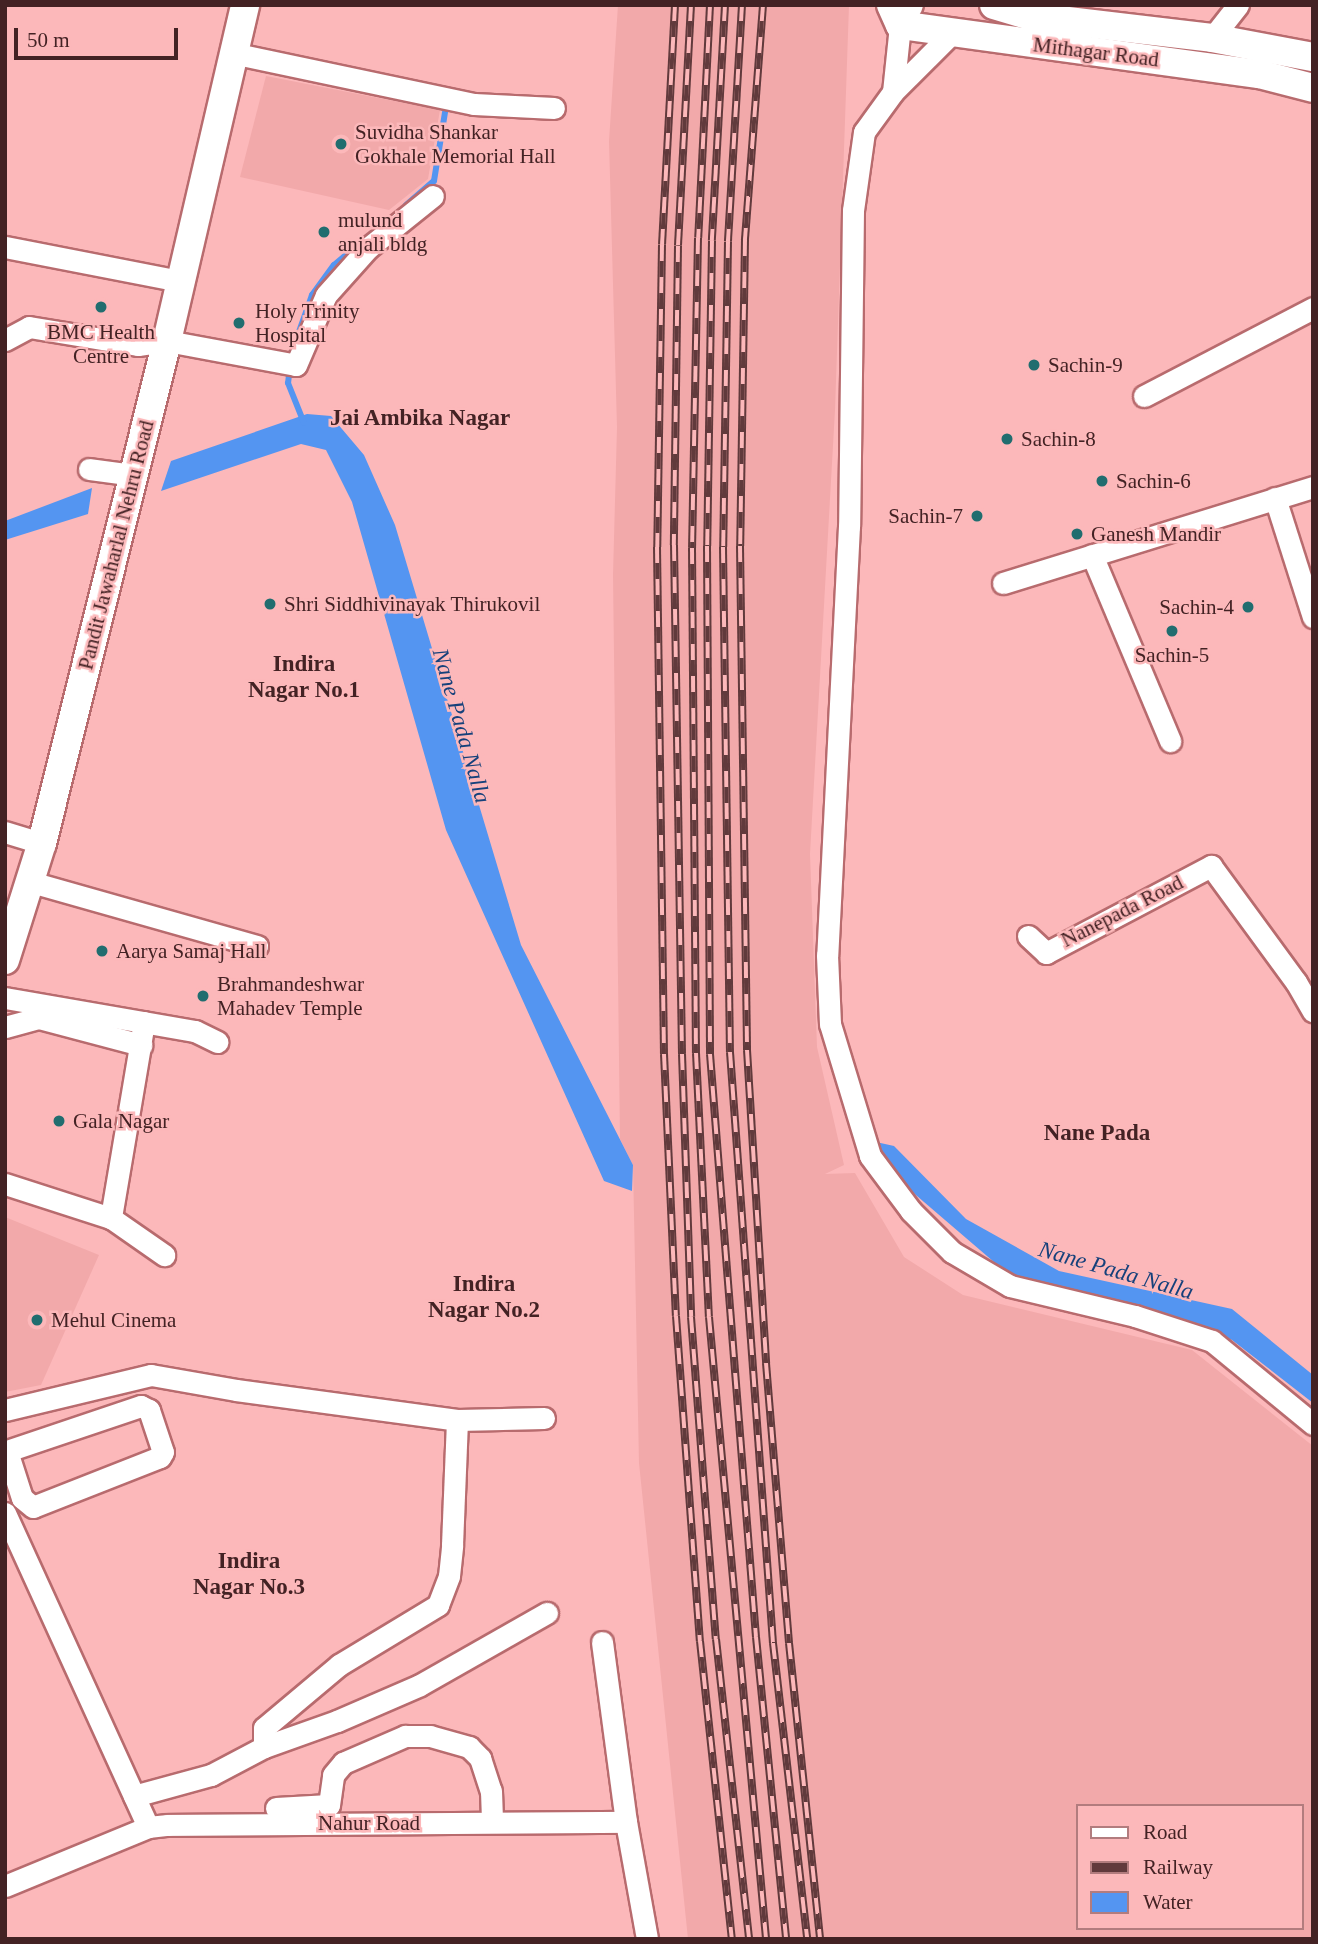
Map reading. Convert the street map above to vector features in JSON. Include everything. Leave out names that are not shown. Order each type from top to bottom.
[{"type":"street","name":"Pandit Jawaharlal Nehru Road","points":[[5,960],[42,844],[167,341],[245,5]]},
{"type":"street","points":[[994,5],[1034,17],[1212,38],[1313,57]]},
{"type":"street","points":[[1212,38],[1238,5]]},
{"type":"street","points":[[892,92],[901,12]]},
{"type":"street","name":"Mithagar Road","points":[[901,12],[952,33],[1259,74],[1313,88]]},
{"type":"street","points":[[952,33],[892,92],[864,132],[853,210],[849,526],[827,956],[830,1024],[870,1156],[911,1211],[952,1252],[1010,1286],[1135,1315],[1212,1341],[1313,1424]]},
{"type":"street","points":[[232,52],[474,104],[554,108]]},
{"type":"street","points":[[5,340],[29,327],[138,345],[167,341],[296,365],[326,295],[368,248],[433,196]]},
{"type":"street","points":[[5,247],[180,281]]},
{"type":"street","points":[[1144,396],[1313,308]]},
{"type":"street","points":[[89,469],[134,475]]},
{"type":"street","points":[[1003,583],[1313,487]]},
{"type":"street","points":[[1275,498],[1313,617]]},
{"type":"street","points":[[1092,555],[1170,741]]},
{"type":"street","points":[[5,832],[42,844]]},
{"type":"street","name":"Nanepada Road","points":[[1028,936],[1046,953],[1211,866],[1296,982],[1313,1012]]},
{"type":"street","points":[[31,882],[257,946]]},
{"type":"street","points":[[5,998],[195,1031],[218,1042]]},
{"type":"street","points":[[7,1032],[39,1017],[141,1045]]},
{"type":"street","points":[[111,1218],[144,1022]]},
{"type":"street","points":[[5,1184],[111,1218],[164,1255]]},
{"type":"street","points":[[5,1410],[151,1375],[236,1391],[457,1420],[544,1418]]},
{"type":"street","points":[[141,1406],[149,1410],[163,1452],[160,1457],[33,1507],[24,1503],[6,1452],[141,1406]]},
{"type":"street","points":[[264,1747],[264,1728],[339,1665],[412,1624],[438,1605],[449,1576],[457,1420]]},
{"type":"street","points":[[5,1513],[148,1827]]},
{"type":"street","points":[[134,1796],[211,1775],[264,1747],[337,1721],[419,1685],[547,1613]]},
{"type":"street","points":[[602,1643],[626,1822],[646,1939]]},
{"type":"street","points":[[276,1808],[300,1816],[329,1805],[333,1775],[343,1763],[405,1736],[430,1736],[469,1747],[480,1758],[491,1791],[492,1822]]},
{"type":"street","name":"Nahur Road","points":[[5,1886],[148,1827],[300,1816],[492,1822],[626,1822]]},
{"type":"shaded area","points":[[618,5],[849,5],[835,410],[810,854],[817,1047],[844,1165],[825,1174],[855,1173],[904,1257],[963,1295],[1192,1350],[1313,1446],[1313,1939],[688,1939],[639,1463],[633,1165],[620,1139],[613,575],[617,427],[609,141]]},
{"type":"shaded area","name":"Suvidha Shankar Gokhale Memorial Hall","points":[[266,76],[440,110],[428,179],[389,210],[240,177]]},
{"type":"shaded area","name":"Mehul Cinema","points":[[5,1217],[99,1255],[41,1385],[5,1392]]},
{"type":"water","points":[[307,414],[331,416],[364,455],[395,525],[521,945],[633,1165],[632,1191],[604,1181],[446,830],[352,502],[326,450],[301,444],[161,491],[171,461]]},
{"type":"water","points":[[92,488],[88,514],[5,540],[5,521]]},
{"type":"water","points":[[876,1142],[894,1146],[966,1219],[1059,1271],[1232,1309],[1313,1375],[1313,1403],[1232,1340],[1199,1324],[1008,1274],[882,1166]]},
{"type":"waterway","points":[[406,205],[434,181],[445,112]]},
{"type":"waterway","points":[[295,343],[312,295],[334,265],[360,243]]},
{"type":"waterway","points":[[290,367],[288,383],[304,423]]},
{"type":"railway","points":[[675,5],[662,245],[657,547],[664,1054],[676,1316],[700,1641],[732,1939]]},
{"type":"railway","points":[[691,5],[678,246],[674,545],[682,1054],[691,1317],[716,1639],[749,1939]]},
{"type":"railway","points":[[710,5],[698,238],[692,548],[696,1053],[709,1317],[766,1939]]},
{"type":"railway","points":[[725,5],[712,241],[707,546],[710,1054],[756,1637],[786,1939]]},
{"type":"railway","points":[[742,5],[728,242],[723,547],[730,1052],[773,1643],[807,1939]]},
{"type":"railway","points":[[763,5],[745,240],[740,546],[747,1050],[766,1363],[789,1643],[820,1939]]},
{"type":"place","name":"Suvidha Shankar Gokhale Memorial Hall","points":[[341,144]]},
{"type":"place","name":"mulund anjali bldg","points":[[324,232]]},
{"type":"place","name":"BMC Health Centre","points":[[101,307]]},
{"type":"place","name":"Holy Trinity Hospital","points":[[239,323]]},
{"type":"place","name":"Sachin-9","points":[[1034,365]]},
{"type":"place","name":"Sachin-8","points":[[1007,439]]},
{"type":"place","name":"Sachin-6","points":[[1102,481]]},
{"type":"place","name":"Sachin-7","points":[[977,516]]},
{"type":"place","name":"Ganesh Mandir","points":[[1077,534]]},
{"type":"place","name":"Shri Siddhivinayak Thirukovil","points":[[270,604]]},
{"type":"place","name":"Sachin-4","points":[[1248,607]]},
{"type":"place","name":"Sachin-5","points":[[1172,631]]},
{"type":"place","name":"Aarya Samaj Hall","points":[[102,951]]},
{"type":"place","name":"Brahmandeshwar Mahadev Temple","points":[[203,996]]},
{"type":"place","name":"Gala Nagar","points":[[59,1121]]},
{"type":"place","name":"Mehul Cinema","points":[[37,1320]]},
{"type":"district","name":"Jai Ambika Nagar","points":[[420,418]]},
{"type":"district","name":"Indira Nagar No.1","points":[[304,677]]},
{"type":"district","name":"Nane Pada","points":[[1097,1133]]},
{"type":"district","name":"Indira Nagar No.2","points":[[484,1297]]},
{"type":"district","name":"Indira Nagar No.3","points":[[249,1574]]},
{"type":"water label","name":"Nane Pada Nalla","points":[[461,726]]},
{"type":"water label","name":"Nane Pada Nalla","points":[[1116,1271]]}]
